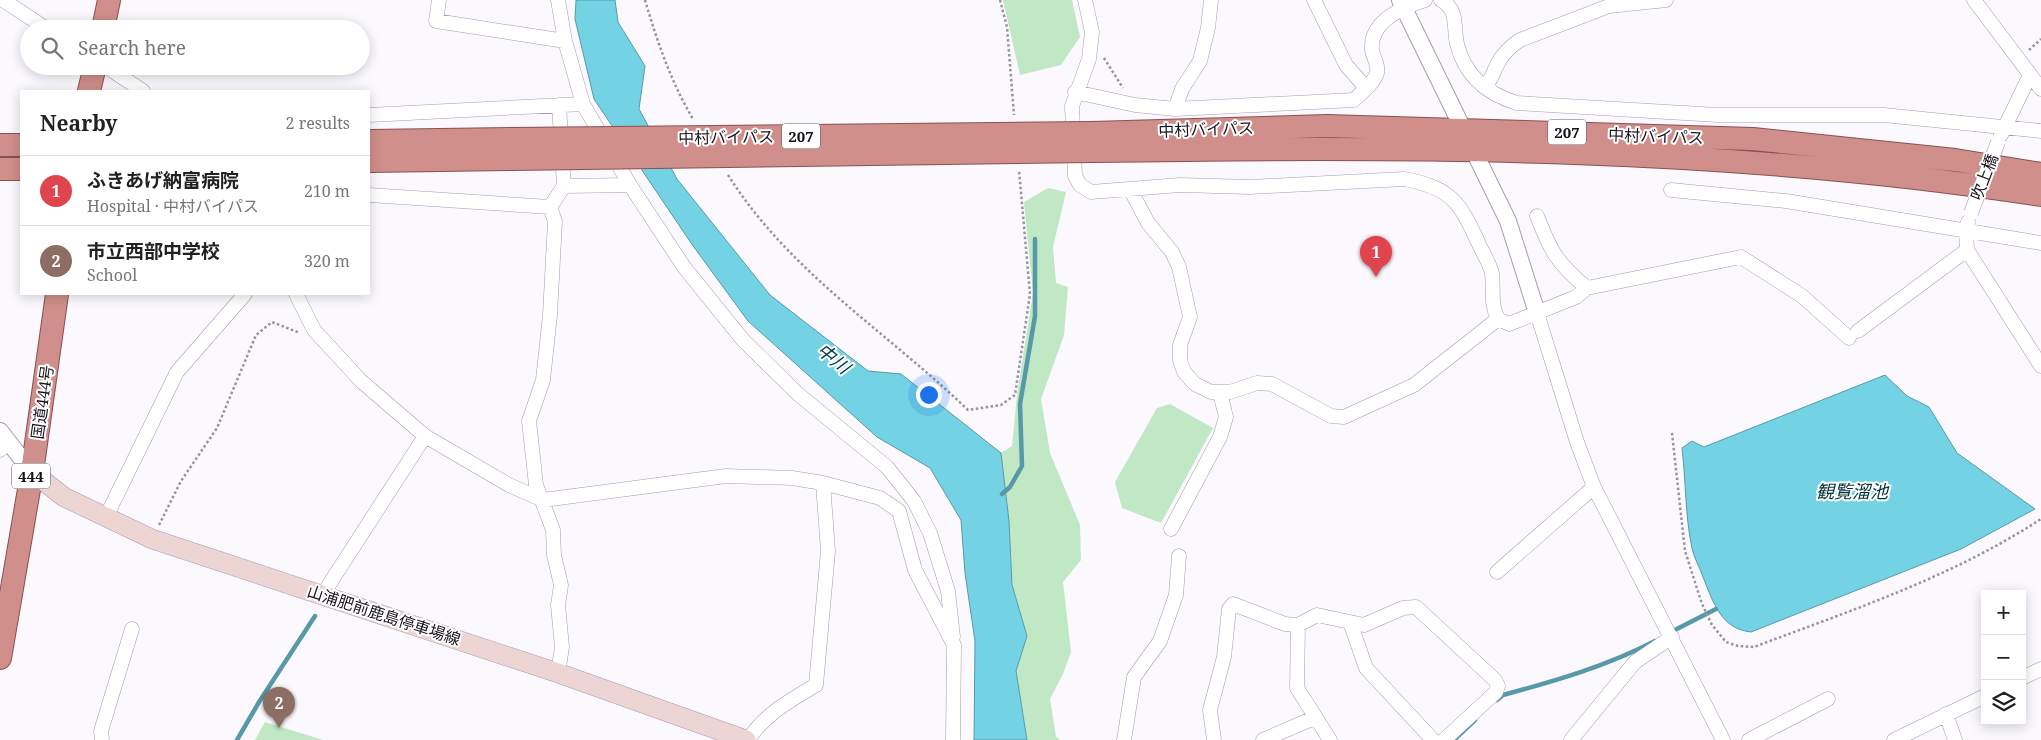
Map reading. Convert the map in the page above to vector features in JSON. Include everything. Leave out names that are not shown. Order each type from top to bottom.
[{"type":"highway","points":[[105,20],[109,0]]},
{"type":"highway","points":[[90,90],[93,75]]},
{"type":"highway","name":"中村バイパス","points":[[370,141],[511,149],[1092,142],[1327,126],[1467,139],[1544,150],[1751,162],[1960,182],[2041,195]]},
{"type":"highway","name":"中村バイパス","points":[[1467,139],[1753,139],[1955,160],[2041,174]]},
{"type":"highway","points":[[0,145],[20,145]]},
{"type":"highway","name":"中村バイパス","points":[[370,161],[511,149]]},
{"type":"highway","points":[[0,169],[20,169]]},
{"type":"highway","name":"国道444号","points":[[0,658],[32,472],[57,295]]},
{"type":"main road","name":"山浦肥前鹿島停車場線","points":[[32,472],[64,497],[152,539],[558,673],[718,735],[747,740]]},
{"type":"street","points":[[2,0],[33,20]]},
{"type":"street","points":[[439,0],[436,21],[565,41]]},
{"type":"street","points":[[558,0],[565,41],[583,104],[630,185],[684,268],[743,340],[798,394],[887,467],[914,501],[930,533],[948,591],[954,645],[953,740]]},
{"type":"street","points":[[1085,0],[1092,32],[1090,59],[1075,92],[1072,106],[1075,176],[1080,185],[1091,192],[1180,185],[1250,187],[1404,179],[1428,183],[1446,193],[1463,210],[1492,273],[1492,308],[1498,319],[1510,324],[1576,297],[1587,288],[1741,257],[1802,296],[1854,334],[1967,250],[2041,366]]},
{"type":"street","points":[[1175,109],[1182,89],[1200,61],[1208,28],[1211,0]]},
{"type":"street","points":[[1314,0],[1346,65],[1366,88]]},
{"type":"street","points":[[1075,92],[1135,105],[1175,109],[1354,100],[1376,75],[1378,66],[1372,50],[1374,36],[1381,23],[1402,3],[1425,0]]},
{"type":"street","points":[[1441,0],[1448,4],[1455,16],[1457,44],[1463,61],[1471,75],[1484,88],[1500,98],[1517,103],[1718,115],[1884,115],[2041,131]]},
{"type":"street","points":[[1484,88],[1491,80],[1498,62],[1508,48],[1520,40],[1609,6],[1666,0]]},
{"type":"street","points":[[1974,0],[2041,89]]},
{"type":"street","points":[[1402,3],[1508,221],[1577,442],[1594,487],[1723,740]]},
{"type":"street","points":[[119,75],[141,90]]},
{"type":"street","name":"吹上橋","points":[[1967,250],[1966,230],[1970,213],[2004,127],[2030,75]]},
{"type":"street","points":[[370,115],[583,104]]},
{"type":"street","points":[[550,207],[564,186],[559,105]]},
{"type":"street","points":[[564,186],[630,185]]},
{"type":"street","points":[[1130,189],[1148,223],[1172,252],[1179,267],[1190,317],[1180,345],[1180,360],[1184,372],[1195,384],[1211,392],[1220,393],[1256,383],[1272,384],[1331,416],[1344,417],[1414,385],[1498,319]]},
{"type":"street","points":[[1672,190],[1786,201],[2041,244]]},
{"type":"street","points":[[370,195],[550,207]]},
{"type":"street","points":[[550,207],[555,221],[550,315],[543,380],[529,421],[536,485],[553,530],[554,555],[561,585],[558,605],[562,647],[558,673]]},
{"type":"street","points":[[1536,216],[1552,253],[1570,274],[1587,288]]},
{"type":"street","points":[[106,517],[176,372],[244,295]]},
{"type":"street","points":[[296,295],[314,330],[361,382],[425,436],[509,485],[543,500],[726,476],[792,478],[823,483],[880,498],[898,511],[915,570],[954,645]]},
{"type":"street","points":[[1172,528],[1220,437],[1226,417],[1220,393]]},
{"type":"street","points":[[323,594],[425,436]]},
{"type":"street","name":"444","points":[[3,441],[32,472]]},
{"type":"street","points":[[747,740],[757,726],[775,709],[816,685],[828,550],[823,483]]},
{"type":"street","points":[[1497,572],[1594,487]]},
{"type":"street","points":[[898,511],[914,501]]},
{"type":"street","points":[[1124,740],[1134,677],[1160,641],[1176,595],[1179,556]]},
{"type":"street","points":[[1214,740],[1210,710],[1224,657],[1229,609],[1233,604],[1285,624],[1298,625],[1317,615],[1364,625],[1403,608],[1416,607],[1495,680],[1498,686],[1496,692],[1444,740]]},
{"type":"street","points":[[1350,622],[1366,668],[1432,740]]},
{"type":"street","points":[[1298,625],[1297,688],[1314,718],[1330,740]]},
{"type":"street","points":[[102,740],[101,731],[132,628]]},
{"type":"street","points":[[1571,740],[1635,662],[1669,632]]},
{"type":"street","points":[[2026,676],[2041,669]]},
{"type":"street","points":[[1894,740],[1981,698]]},
{"type":"street","points":[[1749,740],[1828,699]]},
{"type":"street","points":[[1946,714],[1955,740]]},
{"type":"street","points":[[1263,740],[1314,718]]},
{"type":"path","points":[[645,0],[660,50],[681,99],[695,122]]},
{"type":"path","points":[[1000,0],[1007,27],[1014,116]]},
{"type":"path","points":[[1092,32],[1112,73],[1135,105]]},
{"type":"path","points":[[724,169],[751,211],[789,254],[816,280],[936,379],[968,410],[1002,405],[1015,395],[1030,294],[1019,165]]},
{"type":"path","points":[[152,539],[181,481],[217,428],[256,335],[272,322],[300,333],[314,330]]},
{"type":"path","points":[[1672,433],[1685,551],[1702,604],[1712,626],[1726,642],[1738,646],[1754,647],[1906,589],[1966,562],[2041,518]]},
{"type":"green space","points":[[1003,0],[1072,0],[1080,37],[1061,65],[1020,75]]},
{"type":"green space","points":[[1048,188],[1066,192],[1053,247],[1056,283],[1068,287],[1064,335],[1041,399],[1050,453],[1080,525],[1081,560],[1063,582],[1071,652],[1063,674],[1050,699],[1056,737],[1060,740],[1027,740],[1016,671],[1027,636],[1012,585],[1009,521],[1001,453],[1012,446],[1017,395],[1033,293],[1024,202]]},
{"type":"green space","points":[[1170,404],[1213,428],[1161,523],[1122,508],[1115,482],[1157,408]]},
{"type":"green space","points":[[265,722],[323,740],[255,740]]},
{"type":"water","name":"中川","points":[[576,0],[615,0],[618,22],[645,66],[639,109],[677,179],[770,295],[868,371],[901,374],[1001,453],[1009,521],[1012,585],[1027,636],[1016,671],[1027,740],[974,740],[975,641],[965,573],[961,520],[930,468],[877,437],[748,321],[691,243],[594,99],[575,19]]},
{"type":"water","name":"観覧溜池","points":[[1885,375],[1907,396],[1929,407],[1957,453],[2035,509],[1961,549],[1751,632],[1732,626],[1725,620],[1710,596],[1693,552],[1688,524],[1682,448],[1692,441],[1704,447]]},
{"type":"waterway","points":[[1002,494],[1010,487],[1022,466],[1020,404],[1035,316],[1035,239]]},
{"type":"waterway","points":[[1671,632],[1716,609]]},
{"type":"waterway","points":[[237,740],[259,702],[315,616]]},
{"type":"waterway","points":[[1497,700],[1503,695],[1600,665],[1655,641]]},
{"type":"waterway","points":[[1454,740],[1475,720]]},
{"type":"place","name":"ふきあげ納富病院","points":[[1376,277]]},
{"type":"place","name":"市立西部中学校","points":[[279,728]]}]
